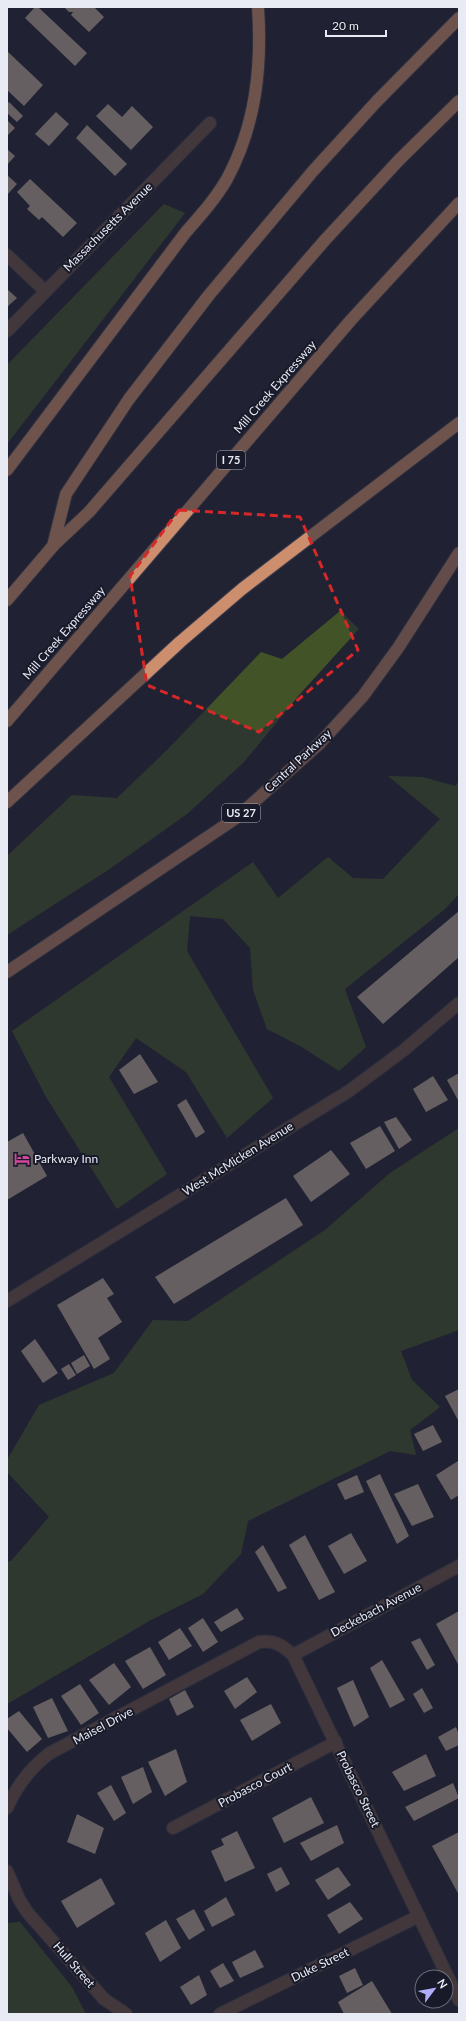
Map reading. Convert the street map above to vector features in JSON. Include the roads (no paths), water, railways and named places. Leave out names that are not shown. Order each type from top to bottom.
[{"type":"highway","points":[[7,470],[186,232],[209,206],[226,180],[242,147],[253,110],[258,76],[260,36],[258,7]]},
{"type":"highway","points":[[53,546],[66,494],[129,399],[204,301],[313,171],[377,101],[459,18]]},
{"type":"highway","points":[[7,600],[53,546],[89,512],[325,240],[399,160],[459,101]]},
{"type":"highway","name":"Mill Creek Expressway","points":[[7,721],[351,320],[459,203]]},
{"type":"highway","points":[[7,802],[180,642],[242,589],[459,423]]},
{"type":"main road","name":"Central Parkway","points":[[7,972],[236,818],[319,744],[363,696],[398,648],[459,553]]},
{"type":"street","name":"Massachusetts Avenue","points":[[7,331],[210,123]]},
{"type":"street","points":[[7,255],[45,291]]},
{"type":"street","name":"West McMicken Avenue","points":[[7,1301],[349,1091],[404,1050],[459,1003]]},
{"type":"street","name":"Deckebach Avenue","points":[[293,1655],[459,1566]]},
{"type":"street","name":"Probasco Street","points":[[218,1664],[259,1642],[270,1641],[280,1643],[293,1655],[459,2000]]},
{"type":"street","name":"Maisel Drive","points":[[7,1808],[22,1779],[35,1765],[50,1753],[218,1664]]},
{"type":"street","name":"Probasco Court","points":[[173,1828],[336,1742]]},
{"type":"street","name":"Hull Street","points":[[7,1871],[19,1899],[27,1912],[104,1999],[126,2014]]},
{"type":"street","name":"Duke Street","points":[[220,2014],[419,1916]]},
{"type":"place","name":"Parkway Inn","points":[[22,1159]]}]
